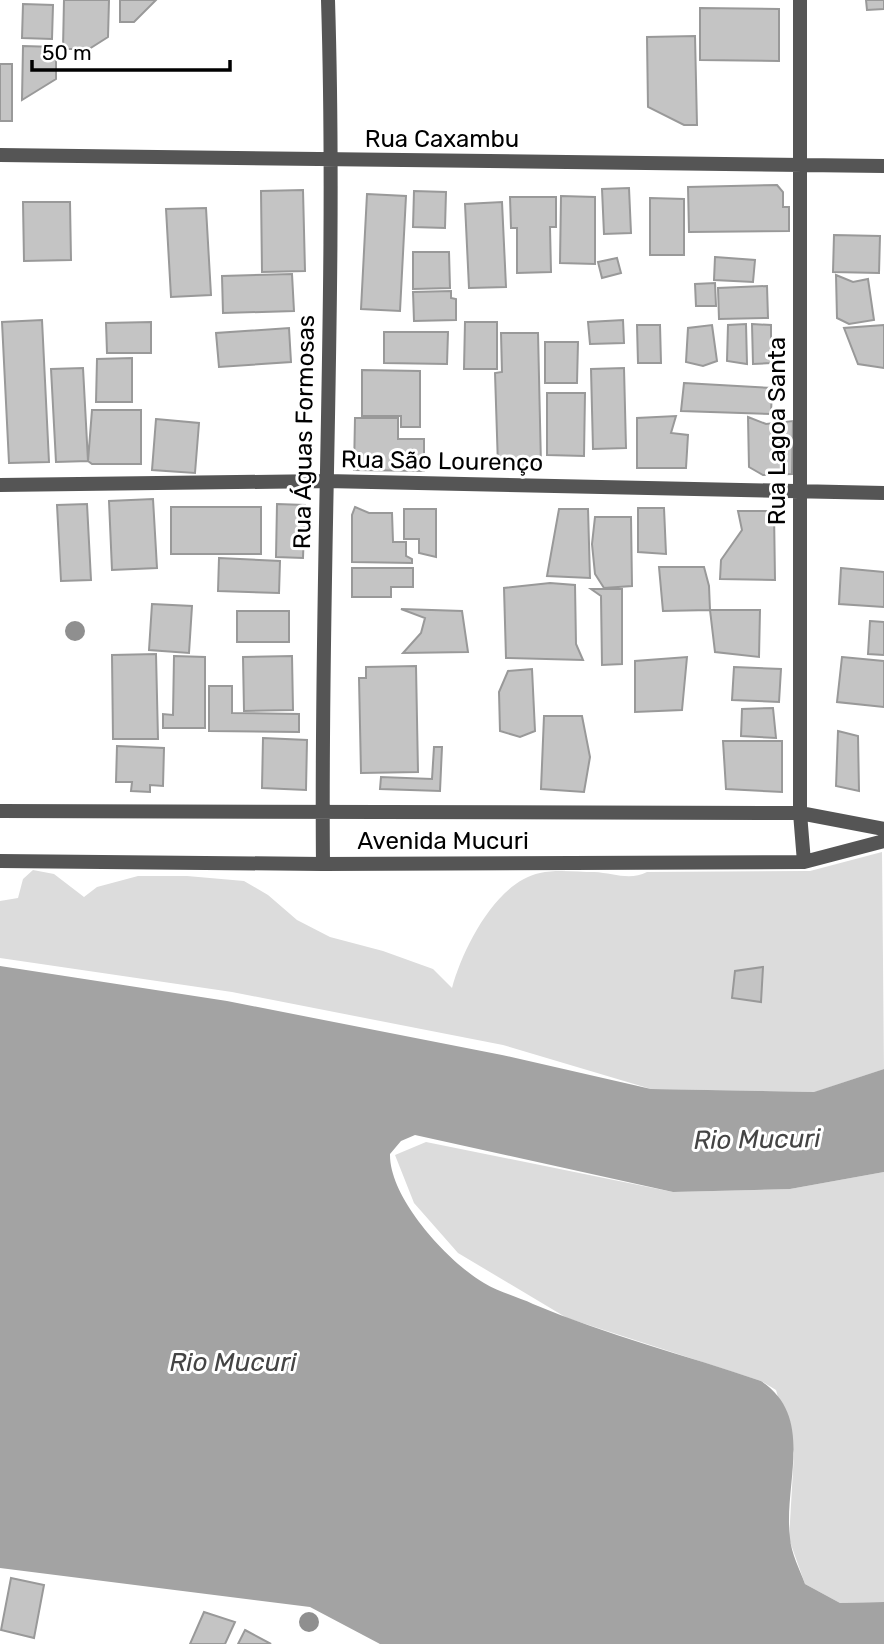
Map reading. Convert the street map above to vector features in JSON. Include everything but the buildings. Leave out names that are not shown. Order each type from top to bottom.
[{"type":"street","name":"Rua Águas Formosas","points":[[323,864],[326,481],[333,161],[328,0]]},
{"type":"street","name":"Rua Lagoa Santa","points":[[800,0],[800,813],[804,862]]},
{"type":"street","name":"Rua Caxambu","points":[[0,155],[884,166]]},
{"type":"street","name":"Rua São Lourenço","points":[[0,485],[326,481],[800,489],[884,493]]},
{"type":"street","name":"Avenida Mucuri","points":[[0,811],[800,813],[884,829]]},
{"type":"street","name":"Avenida Mucuri","points":[[0,861],[323,864],[804,862],[884,841]]},
{"type":"shaded area","points":[[882,852],[884,1069],[815,1092],[651,1089],[503,1045],[232,992],[0,958],[0,901],[18,898],[23,879],[33,870],[54,874],[84,897],[97,887],[138,876],[187,876],[244,881],[268,895],[297,920],[330,937],[383,951],[433,969],[452,988],[473,936],[496,903],[509,889],[540,873],[567,871],[628,876],[647,872],[810,871]]},
{"type":"shaded area","points":[[426,1142],[673,1192],[790,1189],[884,1172],[884,1602],[840,1603],[805,1584],[789,1539],[794,1453],[776,1390],[761,1381],[567,1318],[458,1253],[414,1203],[395,1155]]},
{"type":"water","name":"Rio Mucuri","points":[[0,966],[227,1001],[502,1055],[651,1089],[814,1092],[884,1069],[884,1172],[790,1189],[673,1192],[415,1135],[401,1141],[390,1154],[392,1171],[399,1190],[423,1227],[454,1260],[484,1283],[589,1325],[761,1381],[778,1396],[788,1413],[792,1432],[794,1453],[790,1538],[805,1584],[840,1603],[884,1602],[884,1644],[380,1644],[310,1607],[0,1568]]}]
